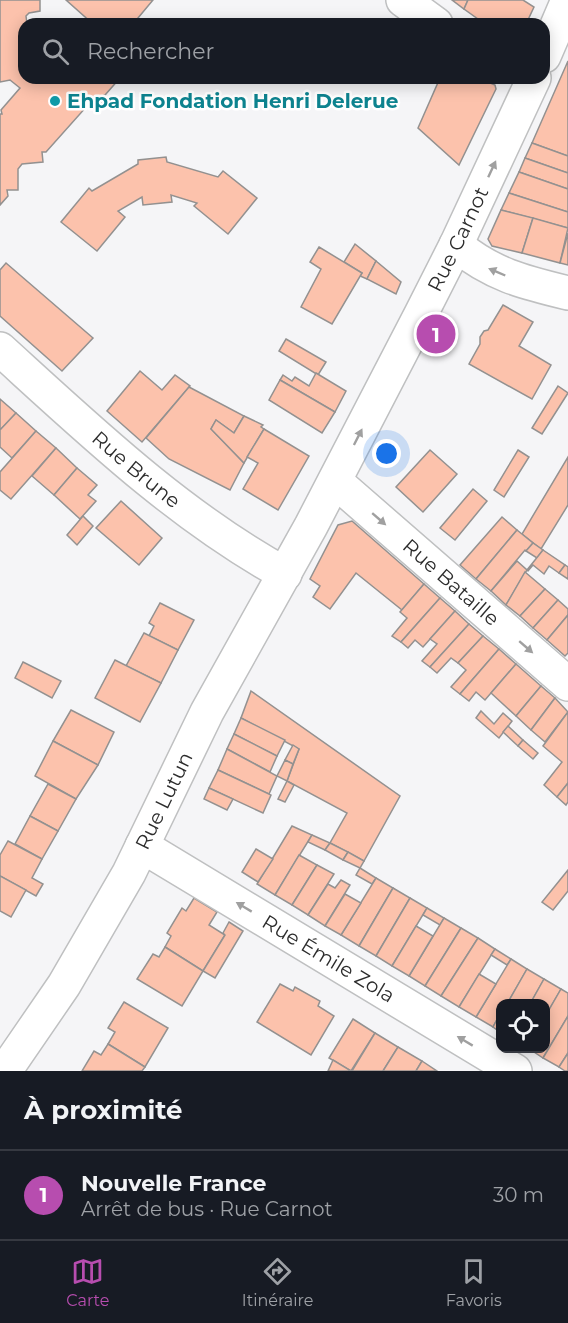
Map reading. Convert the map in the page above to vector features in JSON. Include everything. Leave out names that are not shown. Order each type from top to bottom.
[{"type":"main road","points":[[403,0],[428,18]]},
{"type":"main road","name":"Rue Carnot","points":[[550,39],[568,0]]},
{"type":"main road","name":"Rue Carnot","points":[[311,526],[456,245],[529,84]]},
{"type":"main road","points":[[456,245],[480,264],[512,278],[556,290]]},
{"type":"main road","name":"Rue Brune","points":[[0,349],[83,424],[201,522],[285,574]]},
{"type":"main road","name":"Rue Bataille","points":[[335,481],[568,684]]},
{"type":"main road","name":"Rue Lutun","points":[[5,1071],[78,962],[142,846],[207,712],[311,526]]},
{"type":"main road","name":"Rue Émile Zola","points":[[142,846],[515,1071]]},
{"type":"building","name":"Ehpad Fondation Henri Delerue","points":[[0,0],[40,0],[40,11],[29,13],[26,18],[18,18],[18,84],[115,84],[102,96],[102,107],[89,108],[87,106],[46,152],[42,152],[43,162],[22,164],[18,169],[18,190],[7,190],[8,196],[0,205],[0,114],[20,88],[10,80],[0,82]]},
{"type":"building","points":[[66,0],[153,0],[138,18],[86,18]]},
{"type":"building","points":[[452,0],[468,0],[464,9]]},
{"type":"building","points":[[468,0],[523,0],[534,7],[529,18],[477,18],[464,9]]},
{"type":"building","points":[[568,61],[568,156],[532,143]]},
{"type":"building","points":[[437,84],[495,85],[496,89],[459,165],[418,128]]},
{"type":"building","points":[[532,143],[568,156],[568,173],[525,158]]},
{"type":"building","points":[[166,157],[167,162],[218,177],[223,171],[257,198],[228,234],[194,206],[197,203],[171,195],[172,202],[143,205],[142,197],[118,211],[125,217],[97,251],[61,222],[89,188],[92,191],[138,164],[138,160]]},
{"type":"building","points":[[525,158],[568,173],[568,189],[519,172]]},
{"type":"building","points":[[519,172],[568,189],[568,212],[509,193]]},
{"type":"building","points":[[509,193],[568,212],[568,228],[501,210]]},
{"type":"building","points":[[501,210],[533,218],[522,253],[492,246],[488,239]]},
{"type":"building","points":[[533,218],[568,228],[560,263],[522,253]]},
{"type":"building","points":[[568,233],[568,265],[560,263]]},
{"type":"building","points":[[355,244],[376,261],[367,279],[360,276],[362,273],[344,262]]},
{"type":"building","points":[[319,247],[362,273],[332,324],[301,307],[321,269],[310,262]]},
{"type":"building","points":[[376,261],[401,282],[396,294],[367,279]]},
{"type":"building","points":[[6,263],[93,338],[62,371],[0,316],[0,270]]},
{"type":"building","points":[[503,305],[533,322],[519,346],[551,365],[532,399],[469,364],[480,344],[480,337],[484,331],[488,330]]},
{"type":"building","points":[[286,339],[326,362],[318,375],[279,351]]},
{"type":"building","points":[[140,371],[162,390],[175,375],[190,386],[142,442],[107,411]]},
{"type":"building","points":[[316,373],[346,391],[335,412],[280,380],[283,375],[292,381],[295,377],[309,386]]},
{"type":"building","points":[[280,380],[335,412],[322,433],[269,400]]},
{"type":"building","points":[[558,386],[568,393],[542,434],[532,428]]},
{"type":"building","points":[[189,387],[244,416],[234,433],[216,420],[211,429],[244,463],[230,490],[169,459],[146,438]]},
{"type":"building","points":[[0,399],[16,413],[0,430]]},
{"type":"building","points":[[16,413],[36,431],[12,458],[0,447],[0,430]]},
{"type":"building","points":[[244,416],[263,425],[261,427],[264,429],[244,463],[211,429],[216,420],[234,433]]},
{"type":"building","points":[[264,429],[309,456],[278,510],[243,489],[258,463],[247,457]]},
{"type":"building","points":[[36,431],[56,448],[11,499],[0,490],[0,472]]},
{"type":"building","points":[[56,448],[77,468],[54,495],[32,476]]},
{"type":"building","points":[[430,450],[457,474],[423,512],[396,487]]},
{"type":"building","points":[[518,450],[529,457],[504,497],[494,490]]},
{"type":"building","points":[[568,457],[568,505],[541,549],[522,534]]},
{"type":"building","points":[[77,468],[97,485],[88,495],[96,501],[80,519],[54,495]]},
{"type":"building","points":[[473,489],[487,501],[455,540],[440,528]]},
{"type":"building","points":[[121,501],[162,538],[139,565],[96,528]]},
{"type":"building","points":[[83,516],[93,526],[77,545],[67,535]]},
{"type":"building","points":[[502,517],[517,530],[476,579],[460,565]]},
{"type":"building","points":[[352,521],[424,584],[402,610],[356,573],[330,609],[313,597],[320,586],[310,579],[338,525]]},
{"type":"building","points":[[517,530],[533,543],[491,591],[476,579]]},
{"type":"building","points":[[533,543],[543,550],[537,558],[526,551]]},
{"type":"building","points":[[543,550],[565,565],[559,573],[549,566],[544,574],[533,565],[527,570]]},
{"type":"building","points":[[517,561],[527,570],[506,605],[491,591]]},
{"type":"building","points":[[565,565],[568,567],[568,579],[559,573]]},
{"type":"building","points":[[525,572],[545,589],[520,616],[506,605]]},
{"type":"building","points":[[424,584],[440,598],[401,642],[392,636],[407,618],[400,612]]},
{"type":"building","points":[[545,589],[558,600],[533,628],[520,616]]},
{"type":"building","points":[[440,598],[455,611],[423,647],[415,640],[408,648],[401,642]]},
{"type":"building","points":[[558,600],[568,609],[568,615],[547,640],[533,628]]},
{"type":"building","points":[[160,603],[194,620],[178,650],[149,636],[154,626],[149,623]]},
{"type":"building","points":[[455,611],[469,624],[430,667],[422,661],[437,644],[430,639]]},
{"type":"building","points":[[568,615],[568,653],[565,656],[547,640]]},
{"type":"building","points":[[469,624],[483,636],[458,663],[451,658],[437,673],[430,667]]},
{"type":"building","points":[[144,633],[178,650],[161,683],[126,666]]},
{"type":"building","points":[[483,636],[499,649],[460,694],[451,687],[466,670],[458,663]]},
{"type":"building","points":[[499,649],[516,664],[485,700],[476,692],[469,701],[460,694]]},
{"type":"building","points":[[115,660],[161,683],[140,722],[95,698]]},
{"type":"building","points":[[23,662],[61,681],[52,698],[15,678]]},
{"type":"building","points":[[516,664],[541,686],[516,716],[491,693]]},
{"type":"building","points":[[541,686],[555,698],[531,730],[516,716]]},
{"type":"building","points":[[251,691],[400,796],[364,861],[330,843],[347,813],[287,781],[299,749],[241,718]]},
{"type":"building","points":[[555,698],[568,712],[545,742],[531,730]]},
{"type":"building","points":[[71,710],[114,732],[98,765],[53,741]]},
{"type":"building","points":[[481,711],[494,724],[503,713],[512,721],[499,738],[476,718]]},
{"type":"building","points":[[568,712],[568,783],[557,797],[544,785],[562,762],[543,746]]},
{"type":"building","points":[[241,718],[285,740],[277,756],[234,734]]},
{"type":"building","points":[[508,726],[523,740],[518,746],[503,732]]},
{"type":"building","points":[[234,734],[277,756],[270,772],[227,749]]},
{"type":"building","points":[[523,740],[538,753],[533,759],[518,746]]},
{"type":"building","points":[[53,741],[98,765],[76,799],[35,776]]},
{"type":"building","points":[[293,745],[299,749],[293,764],[285,760]]},
{"type":"building","points":[[227,749],[277,776],[269,794],[218,770]]},
{"type":"building","points":[[285,760],[293,764],[287,781],[277,776]]},
{"type":"building","points":[[218,770],[271,795],[263,813],[209,788]]},
{"type":"building","points":[[287,781],[294,785],[285,802],[278,799]]},
{"type":"building","points":[[568,783],[568,802],[566,805],[557,797]]},
{"type":"building","points":[[48,784],[76,799],[58,831],[30,816]]},
{"type":"building","points":[[209,788],[233,799],[227,810],[204,799]]},
{"type":"building","points":[[30,816],[58,831],[42,859],[15,844]]},
{"type":"building","points":[[292,826],[312,835],[275,895],[257,884]]},
{"type":"building","points":[[312,835],[330,843],[325,850],[308,842]]},
{"type":"building","points":[[8,841],[42,859],[32,878],[43,884],[36,896],[0,876],[0,855]]},
{"type":"building","points":[[330,843],[348,852],[343,860],[325,850]]},
{"type":"building","points":[[256,849],[273,859],[258,882],[242,872]]},
{"type":"building","points":[[348,852],[364,861],[360,868],[343,860]]},
{"type":"building","points":[[299,855],[317,865],[292,905],[275,895]]},
{"type":"building","points":[[317,865],[334,874],[308,915],[292,905]]},
{"type":"building","points":[[360,868],[376,878],[372,884],[356,875]]},
{"type":"building","points":[[568,870],[568,891],[553,910],[542,902]]},
{"type":"building","points":[[0,876],[26,890],[11,917],[0,911]]},
{"type":"building","points":[[376,878],[393,888],[359,946],[341,935]]},
{"type":"building","points":[[341,880],[350,885],[325,926],[308,915],[328,884],[335,888]]},
{"type":"building","points":[[393,888],[410,898],[376,956],[359,946]]},
{"type":"building","points":[[345,894],[361,903],[341,935],[325,926]]},
{"type":"building","points":[[194,898],[217,912],[209,925],[225,935],[203,971],[165,947],[171,936],[167,933],[182,908],[186,911]]},
{"type":"building","points":[[410,898],[427,908],[392,966],[376,956]]},
{"type":"building","points":[[427,908],[444,918],[440,925],[423,915]]},
{"type":"building","points":[[444,918],[461,928],[425,986],[409,976]]},
{"type":"building","points":[[229,922],[243,931],[215,978],[203,971],[225,935],[223,933]]},
{"type":"building","points":[[416,926],[433,936],[409,976],[392,966]]},
{"type":"building","points":[[461,928],[478,938],[441,996],[425,986]]},
{"type":"building","points":[[478,938],[495,949],[459,1007],[441,996]]},
{"type":"building","points":[[165,947],[203,971],[182,1006],[137,979],[153,954],[159,957]]},
{"type":"building","points":[[495,949],[511,959],[507,965],[491,955]]},
{"type":"building","points":[[511,959],[527,969],[510,999],[496,999],[496,1021],[493,1027],[476,1017]]},
{"type":"building","points":[[527,969],[544,979],[533,999],[510,999]]},
{"type":"building","points":[[479,974],[496,984],[476,1017],[459,1007]]},
{"type":"building","points":[[544,979],[561,989],[550,1008],[550,999],[533,999]]},
{"type":"building","points":[[280,984],[293,991],[295,987],[320,1001],[318,1006],[334,1016],[311,1055],[257,1022]]},
{"type":"building","points":[[561,989],[568,993],[568,1016],[550,1046],[550,1008]]},
{"type":"building","points":[[124,1002],[168,1028],[145,1067],[108,1044],[115,1032],[108,1028]]},
{"type":"building","points":[[568,1016],[568,1053],[559,1067],[543,1058],[546,1053],[550,1053],[550,1046]]},
{"type":"building","points":[[353,1019],[375,1033],[351,1071],[329,1058]]},
{"type":"building","points":[[375,1033],[398,1047],[383,1071],[352,1071]]},
{"type":"building","points":[[108,1044],[145,1067],[142,1071],[82,1071],[94,1051],[101,1055]]},
{"type":"building","points":[[398,1047],[422,1061],[416,1071],[383,1071]]},
{"type":"building","points":[[536,1053],[546,1053],[543,1058]]},
{"type":"building","points":[[568,1053],[568,1071],[565,1071],[559,1067]]},
{"type":"building","points":[[333,1060],[351,1071],[328,1071]]},
{"type":"building","points":[[422,1061],[437,1071],[416,1071]]},
{"type":"place","name":"Ehpad Fondation Henri Delerue","points":[[55,101]]},
{"type":"place","name":"Nouvelle France","points":[[436,334]]}]
